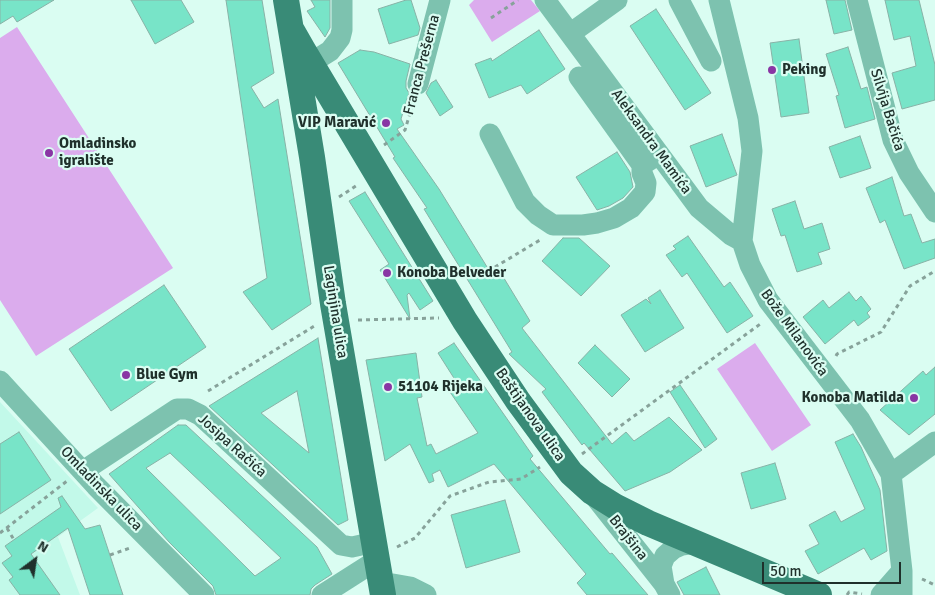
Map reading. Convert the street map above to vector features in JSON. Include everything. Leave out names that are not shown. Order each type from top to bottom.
[{"type":"main road","name":"Laginjina ulica","points":[[286,0],[291,28],[304,70],[306,123],[335,313],[381,551],[382,591]]},
{"type":"main road","name":"Baštijanova ulica","points":[[304,70],[345,119],[465,321],[518,401],[571,473],[592,492],[648,523],[819,595]]},
{"type":"main road","points":[[306,123],[310,112],[319,106],[331,107],[345,119]]},
{"type":"street","points":[[304,70],[330,51],[340,38],[342,30],[342,0]]},
{"type":"street","name":"Franca Prešerna","points":[[418,84],[440,0]]},
{"type":"street","name":"Aleksandra Mamića","points":[[545,0],[571,33],[650,160],[699,208],[731,235],[742,241]]},
{"type":"street","points":[[571,33],[617,0]]},
{"type":"street","points":[[679,0],[711,62]]},
{"type":"street","name":"Bože Milanovića","points":[[719,0],[748,118],[752,151],[742,241],[757,280],[768,300],[860,420],[891,474]]},
{"type":"street","name":"Silvija Bačića","points":[[857,0],[893,140],[909,173],[935,212]]},
{"type":"street","points":[[490,134],[525,202],[538,215],[553,225],[597,223],[614,218],[632,208],[645,192],[646,183],[642,173],[650,160],[579,77]]},
{"type":"street","name":"Omladinska ulica","points":[[0,381],[76,475],[204,595]]},
{"type":"street","name":"Josipa Račića","points":[[76,475],[177,409],[188,409],[200,415],[341,544],[381,551]]},
{"type":"street","points":[[902,595],[902,570],[891,474],[935,442]]},
{"type":"street","name":"Brajšina","points":[[592,492],[667,589]]},
{"type":"street","name":"Brajšina","points":[[667,589],[661,566],[665,556],[682,544],[696,543]]},
{"type":"street","points":[[322,595],[381,551]]},
{"type":"street","points":[[881,595],[902,570]]},
{"type":"street","points":[[382,591],[393,584],[410,587],[426,595]]},
{"type":"path","points":[[491,18],[518,0]]},
{"type":"path","name":"Franca Prešerna","points":[[380,148],[405,130],[418,84]]},
{"type":"path","points":[[335,200],[363,182]]},
{"type":"path","points":[[479,270],[495,267],[537,242]]},
{"type":"path","points":[[826,377],[837,354],[881,332],[910,286],[935,271]]},
{"type":"path","points":[[581,454],[777,311]]},
{"type":"path","points":[[353,320],[447,318]]},
{"type":"path","points":[[208,391],[317,324]]},
{"type":"path","points":[[381,551],[415,538],[450,496],[489,482],[521,479],[543,465]]},
{"type":"path","points":[[0,533],[76,475]]},
{"type":"path","points":[[7,528],[14,540]]},
{"type":"path","points":[[110,555],[132,548]]},
{"type":"shaded area","points":[[474,0],[531,0],[540,11],[492,42],[469,5]]},
{"type":"shaded area","name":"Omladinsko igralište","points":[[17,27],[173,268],[36,356],[0,300],[0,38]]},
{"type":"shaded area","points":[[755,343],[811,425],[772,451],[717,369]]},
{"type":"shaded area","points":[[0,402],[98,508],[58,537],[80,595],[0,595]]},
{"type":"building","points":[[0,0],[54,0],[17,22],[13,16],[0,24]]},
{"type":"building","points":[[131,0],[181,0],[194,22],[155,44]]},
{"type":"building","points":[[226,0],[262,0],[274,73],[251,87],[264,108],[278,99],[311,304],[272,330],[243,292],[267,278]]},
{"type":"building","points":[[311,0],[330,0],[330,28],[325,37],[307,11],[315,7]]},
{"type":"building","points":[[411,0],[420,28],[418,35],[389,44],[378,9]]},
{"type":"building","points":[[826,0],[845,0],[852,30],[834,34]]},
{"type":"building","points":[[885,0],[919,0],[935,65],[935,100],[902,109],[892,73],[916,66],[910,36],[894,40]]},
{"type":"building","points":[[656,9],[711,93],[685,110],[630,26]]},
{"type":"building","points":[[539,30],[565,69],[527,94],[521,85],[489,98],[475,64],[491,58],[492,61]]},
{"type":"building","points":[[799,39],[809,113],[781,117],[770,43]]},
{"type":"building","points":[[848,47],[861,89],[867,87],[875,119],[845,128],[836,96],[839,95],[826,54]]},
{"type":"building","points":[[360,50],[374,52],[410,64],[406,81],[406,88],[409,93],[401,119],[404,125],[397,129],[439,189],[492,275],[499,270],[530,321],[522,328],[612,444],[626,432],[634,441],[669,417],[702,450],[670,472],[625,491],[584,443],[582,445],[542,392],[546,389],[509,354],[512,352],[424,209],[427,208],[393,158],[395,157],[338,63]]},
{"type":"building","points":[[436,80],[453,107],[440,116],[426,93],[431,83]]},
{"type":"building","points":[[722,134],[737,175],[706,187],[690,146]]},
{"type":"building","points":[[860,136],[871,168],[840,178],[829,147]]},
{"type":"building","points":[[617,152],[630,172],[633,187],[623,198],[597,210],[576,177]]},
{"type":"building","points":[[892,177],[904,216],[911,214],[922,243],[935,239],[935,258],[904,269],[885,220],[880,223],[866,188]]},
{"type":"building","points":[[365,192],[433,301],[420,310],[409,293],[407,295],[410,319],[380,270],[389,264],[349,201]]},
{"type":"building","points":[[795,201],[804,229],[822,223],[830,249],[818,253],[822,264],[797,272],[785,235],[781,236],[772,209]]},
{"type":"building","points":[[688,236],[724,287],[730,282],[753,316],[727,333],[687,273],[682,277],[666,255],[676,249],[673,246]]},
{"type":"building","points":[[563,238],[579,238],[610,266],[581,296],[542,261]]},
{"type":"building","points":[[164,285],[206,347],[111,411],[69,349]]},
{"type":"building","points":[[660,290],[684,328],[645,352],[621,315],[646,299],[651,304],[648,298]]},
{"type":"building","points":[[849,292],[856,301],[861,296],[871,309],[867,313],[870,317],[858,326],[854,320],[825,344],[803,317],[823,300],[829,308]]},
{"type":"building","points":[[318,338],[348,520],[338,525],[209,406]],"holes":[[[297,391],[309,453],[261,413]]]},
{"type":"building","points":[[454,343],[533,456],[530,459],[610,554],[612,553],[648,595],[587,595],[577,583],[586,574],[494,464],[448,487],[440,470],[432,474],[434,481],[429,483],[410,444],[385,461],[366,360],[416,353],[422,397],[417,398],[427,446],[431,444],[436,454],[478,433],[450,392],[459,386],[438,353]]},
{"type":"building","points":[[595,345],[630,379],[612,397],[578,363]]},
{"type":"building","name":"Konoba Matilda","points":[[935,367],[935,414],[909,435],[880,410],[923,371],[926,375]]},
{"type":"building","points":[[680,385],[717,439],[705,448],[670,392]]},
{"type":"building","points":[[178,425],[186,425],[317,547],[332,574],[315,585],[311,589],[310,595],[216,595],[213,586],[169,542],[109,474]],"holes":[[[170,453],[281,558],[255,576],[146,468]]]},
{"type":"building","points":[[19,432],[51,480],[0,514],[0,444]]},
{"type":"building","points":[[853,434],[861,447],[880,490],[887,551],[871,560],[864,548],[818,574],[805,551],[819,544],[809,525],[835,511],[841,522],[865,509],[835,442]]},
{"type":"building","points":[[775,463],[786,499],[751,509],[741,473]]},
{"type":"building","points":[[62,496],[85,529],[100,525],[123,595],[90,595],[68,528],[31,554],[60,595],[20,595],[9,580],[13,577],[2,563],[12,556],[5,546],[61,507],[58,498]]},
{"type":"building","points":[[505,500],[520,552],[466,568],[451,515]]},
{"type":"building","points":[[706,567],[720,595],[684,595],[677,582]]},
{"type":"place","name":"Peking","points":[[772,70]]},
{"type":"place","name":"VIP Maravić","points":[[386,123]]},
{"type":"place","name":"Omladinsko igralište","points":[[49,153]]},
{"type":"place","name":"Konoba Belveder","points":[[387,273]]},
{"type":"place","name":"Blue Gym","points":[[126,375]]},
{"type":"place","name":"51104 Rijeka","points":[[388,387]]},
{"type":"place","name":"Konoba Matilda","points":[[914,398]]}]
